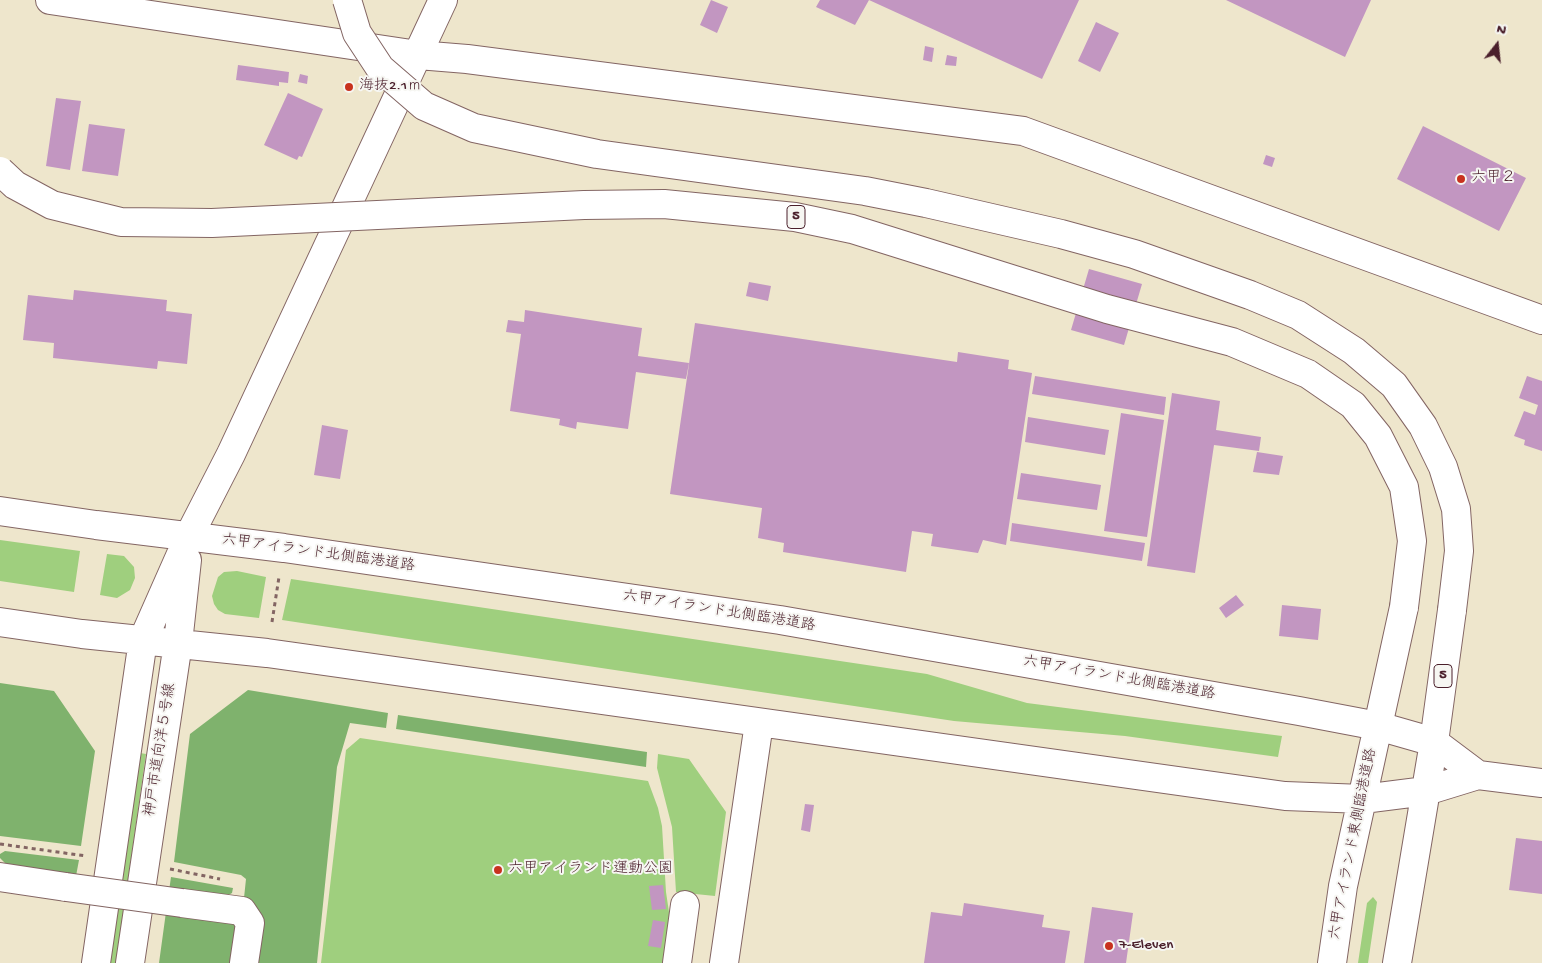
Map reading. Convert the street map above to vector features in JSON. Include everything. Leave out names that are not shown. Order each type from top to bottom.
[{"type":"main road","points":[[50,0],[418,55],[467,59],[1023,131],[1542,320]]},
{"type":"main road","name":"5","points":[[347,0],[357,33],[380,68],[424,106],[474,128],[597,154],[865,191],[960,211],[1134,254],[1241,292],[1298,315],[1354,351],[1394,385],[1423,426],[1443,467],[1456,509],[1459,551],[1434,742]]},
{"type":"main road","points":[[96,963],[143,640],[189,536],[231,454],[443,0]]},
{"type":"main road","name":"5","points":[[0,172],[16,185],[52,205],[121,222],[212,223],[584,205],[664,204],[795,217],[852,229],[1107,308],[1232,342],[1308,374],[1353,405],[1378,436],[1404,487],[1412,541],[1404,607],[1378,726]]},
{"type":"main road","name":"六甲アイランド北側臨港道路","points":[[0,511],[780,620],[1378,726],[1434,742]]},
{"type":"main road","name":"神戸市道向洋５号線","points":[[130,963],[178,643],[189,536]]},
{"type":"main road","points":[[0,622],[267,653],[1285,796],[1363,799],[1426,791],[1478,775],[1542,783]]},
{"type":"main road","points":[[724,963],[759,722]]},
{"type":"main road","name":"六甲アイランド東側臨港道路","points":[[1332,963],[1343,886],[1378,726]]},
{"type":"main road","points":[[1397,963],[1434,742],[1478,775]]},
{"type":"main road","points":[[0,877],[242,911],[250,923],[244,963]]},
{"type":"main road","points":[[676,963],[685,904]]},
{"type":"path","points":[[272,622],[279,577]]},
{"type":"path","points":[[0,844],[87,856]]},
{"type":"path","points":[[164,868],[221,879]]},
{"type":"green space","points":[[0,540],[80,551],[74,592],[0,581]]},
{"type":"green space","points":[[107,554],[124,556],[134,567],[135,578],[130,590],[117,598],[100,595]]},
{"type":"green space","points":[[237,571],[266,577],[259,618],[225,614],[218,610],[214,604],[212,596],[218,577],[224,572]]},
{"type":"green space","points":[[291,579],[927,674],[1027,703],[1282,736],[1278,757],[1125,736],[954,721],[282,620]]},
{"type":"green space","points":[[0,683],[54,691],[95,751],[81,846],[0,836]]},
{"type":"green space","points":[[248,690],[388,713],[386,728],[350,723],[337,767],[317,963],[251,963],[257,910],[254,903],[244,898],[246,879],[241,875],[174,862],[190,734]]},
{"type":"green space","points":[[398,715],[647,752],[646,767],[396,729]]},
{"type":"green space","name":"六甲アイランド運動公園","points":[[360,738],[648,781],[658,808],[662,826],[666,892],[670,919],[663,963],[321,963],[346,750]]},
{"type":"green space","points":[[140,753],[146,754],[116,963],[108,963]]},
{"type":"green space","points":[[658,754],[689,759],[726,812],[715,896],[676,892],[672,827],[657,768]]},
{"type":"green space","points":[[5,851],[79,860],[76,876],[7,865],[0,858],[0,854]]},
{"type":"green space","points":[[171,877],[233,888],[232,893],[221,899],[169,891]]},
{"type":"green space","points":[[1373,897],[1377,902],[1368,963],[1358,963],[1367,903]]},
{"type":"green space","points":[[166,912],[238,924],[235,963],[159,963]]},
{"type":"building","points":[[711,0],[728,7],[717,33],[700,25]]},
{"type":"building","points":[[820,0],[869,0],[855,25],[816,7]]},
{"type":"building","points":[[869,0],[1079,0],[1042,79]]},
{"type":"building","points":[[1226,0],[1371,0],[1345,57]]},
{"type":"building","points":[[1096,22],[1119,33],[1100,72],[1078,61]]},
{"type":"building","points":[[925,46],[934,48],[932,62],[923,60]]},
{"type":"building","points":[[947,55],[957,57],[956,66],[945,65]]},
{"type":"building","points":[[238,65],[289,72],[288,83],[279,82],[279,86],[236,80]]},
{"type":"building","points":[[300,74],[308,76],[307,84],[298,82]]},
{"type":"building","points":[[288,93],[323,109],[302,157],[299,156],[297,160],[264,145]]},
{"type":"building","points":[[56,98],[81,101],[70,170],[46,166]]},
{"type":"building","points":[[89,124],[125,129],[118,176],[82,171]]},
{"type":"building","name":"六甲２","points":[[1423,126],[1526,178],[1499,231],[1397,179]]},
{"type":"building","points":[[1266,155],[1275,158],[1272,167],[1263,164]]},
{"type":"building","points":[[1089,269],[1142,284],[1124,345],[1071,330]]},
{"type":"building","points":[[749,282],[771,286],[768,301],[746,296]]},
{"type":"building","points":[[74,290],[167,300],[166,311],[192,314],[187,364],[158,361],[157,369],[53,358],[54,343],[23,340],[28,295],[73,300]]},
{"type":"building","points":[[525,310],[642,328],[638,356],[689,363],[686,379],[636,372],[628,429],[577,422],[576,429],[559,425],[560,419],[510,411],[521,334],[506,332],[508,320],[524,322]]},
{"type":"building","points":[[695,323],[957,362],[958,352],[1009,360],[1008,369],[1032,373],[1006,545],[983,540],[978,553],[931,546],[933,534],[912,531],[906,572],[783,552],[784,543],[758,538],[762,508],[670,494]]},
{"type":"building","points":[[1035,376],[1166,397],[1164,415],[1032,394]]},
{"type":"building","points":[[1527,376],[1542,381],[1542,451],[1524,445],[1525,440],[1514,436],[1524,411],[1535,415],[1538,405],[1519,398]]},
{"type":"building","points":[[1172,393],[1220,401],[1216,430],[1261,437],[1259,451],[1214,445],[1195,573],[1147,566]]},
{"type":"building","points":[[1121,413],[1164,420],[1147,537],[1104,531]]},
{"type":"building","points":[[1028,417],[1109,430],[1105,455],[1025,442]]},
{"type":"building","points":[[322,425],[348,430],[340,479],[314,475]]},
{"type":"building","points":[[1257,452],[1283,456],[1279,475],[1253,472]]},
{"type":"building","points":[[1021,473],[1101,485],[1097,510],[1017,499]]},
{"type":"building","points":[[1012,523],[1145,543],[1142,561],[1010,541]]},
{"type":"building","points":[[1236,595],[1244,605],[1226,618],[1219,608]]},
{"type":"building","points":[[1282,605],[1321,609],[1318,640],[1279,636]]},
{"type":"building","points":[[805,804],[814,805],[810,832],[801,830]]},
{"type":"building","points":[[1516,838],[1542,841],[1542,894],[1509,890]]},
{"type":"building","points":[[663,885],[666,909],[652,910],[649,886]]},
{"type":"building","points":[[964,903],[1044,915],[1042,927],[1070,931],[1065,963],[924,963],[931,912],[962,916]]},
{"type":"building","points":[[1092,907],[1133,913],[1126,963],[1084,963]]},
{"type":"building","points":[[653,920],[665,922],[661,948],[648,946]]},
{"type":"place","name":"海抜2.1ｍ","points":[[349,87]]},
{"type":"place","name":"六甲２","points":[[1461,179]]},
{"type":"place","name":"六甲アイランド運動公園","points":[[498,870]]},
{"type":"place","name":"7-Eleven","points":[[1109,946]]}]
